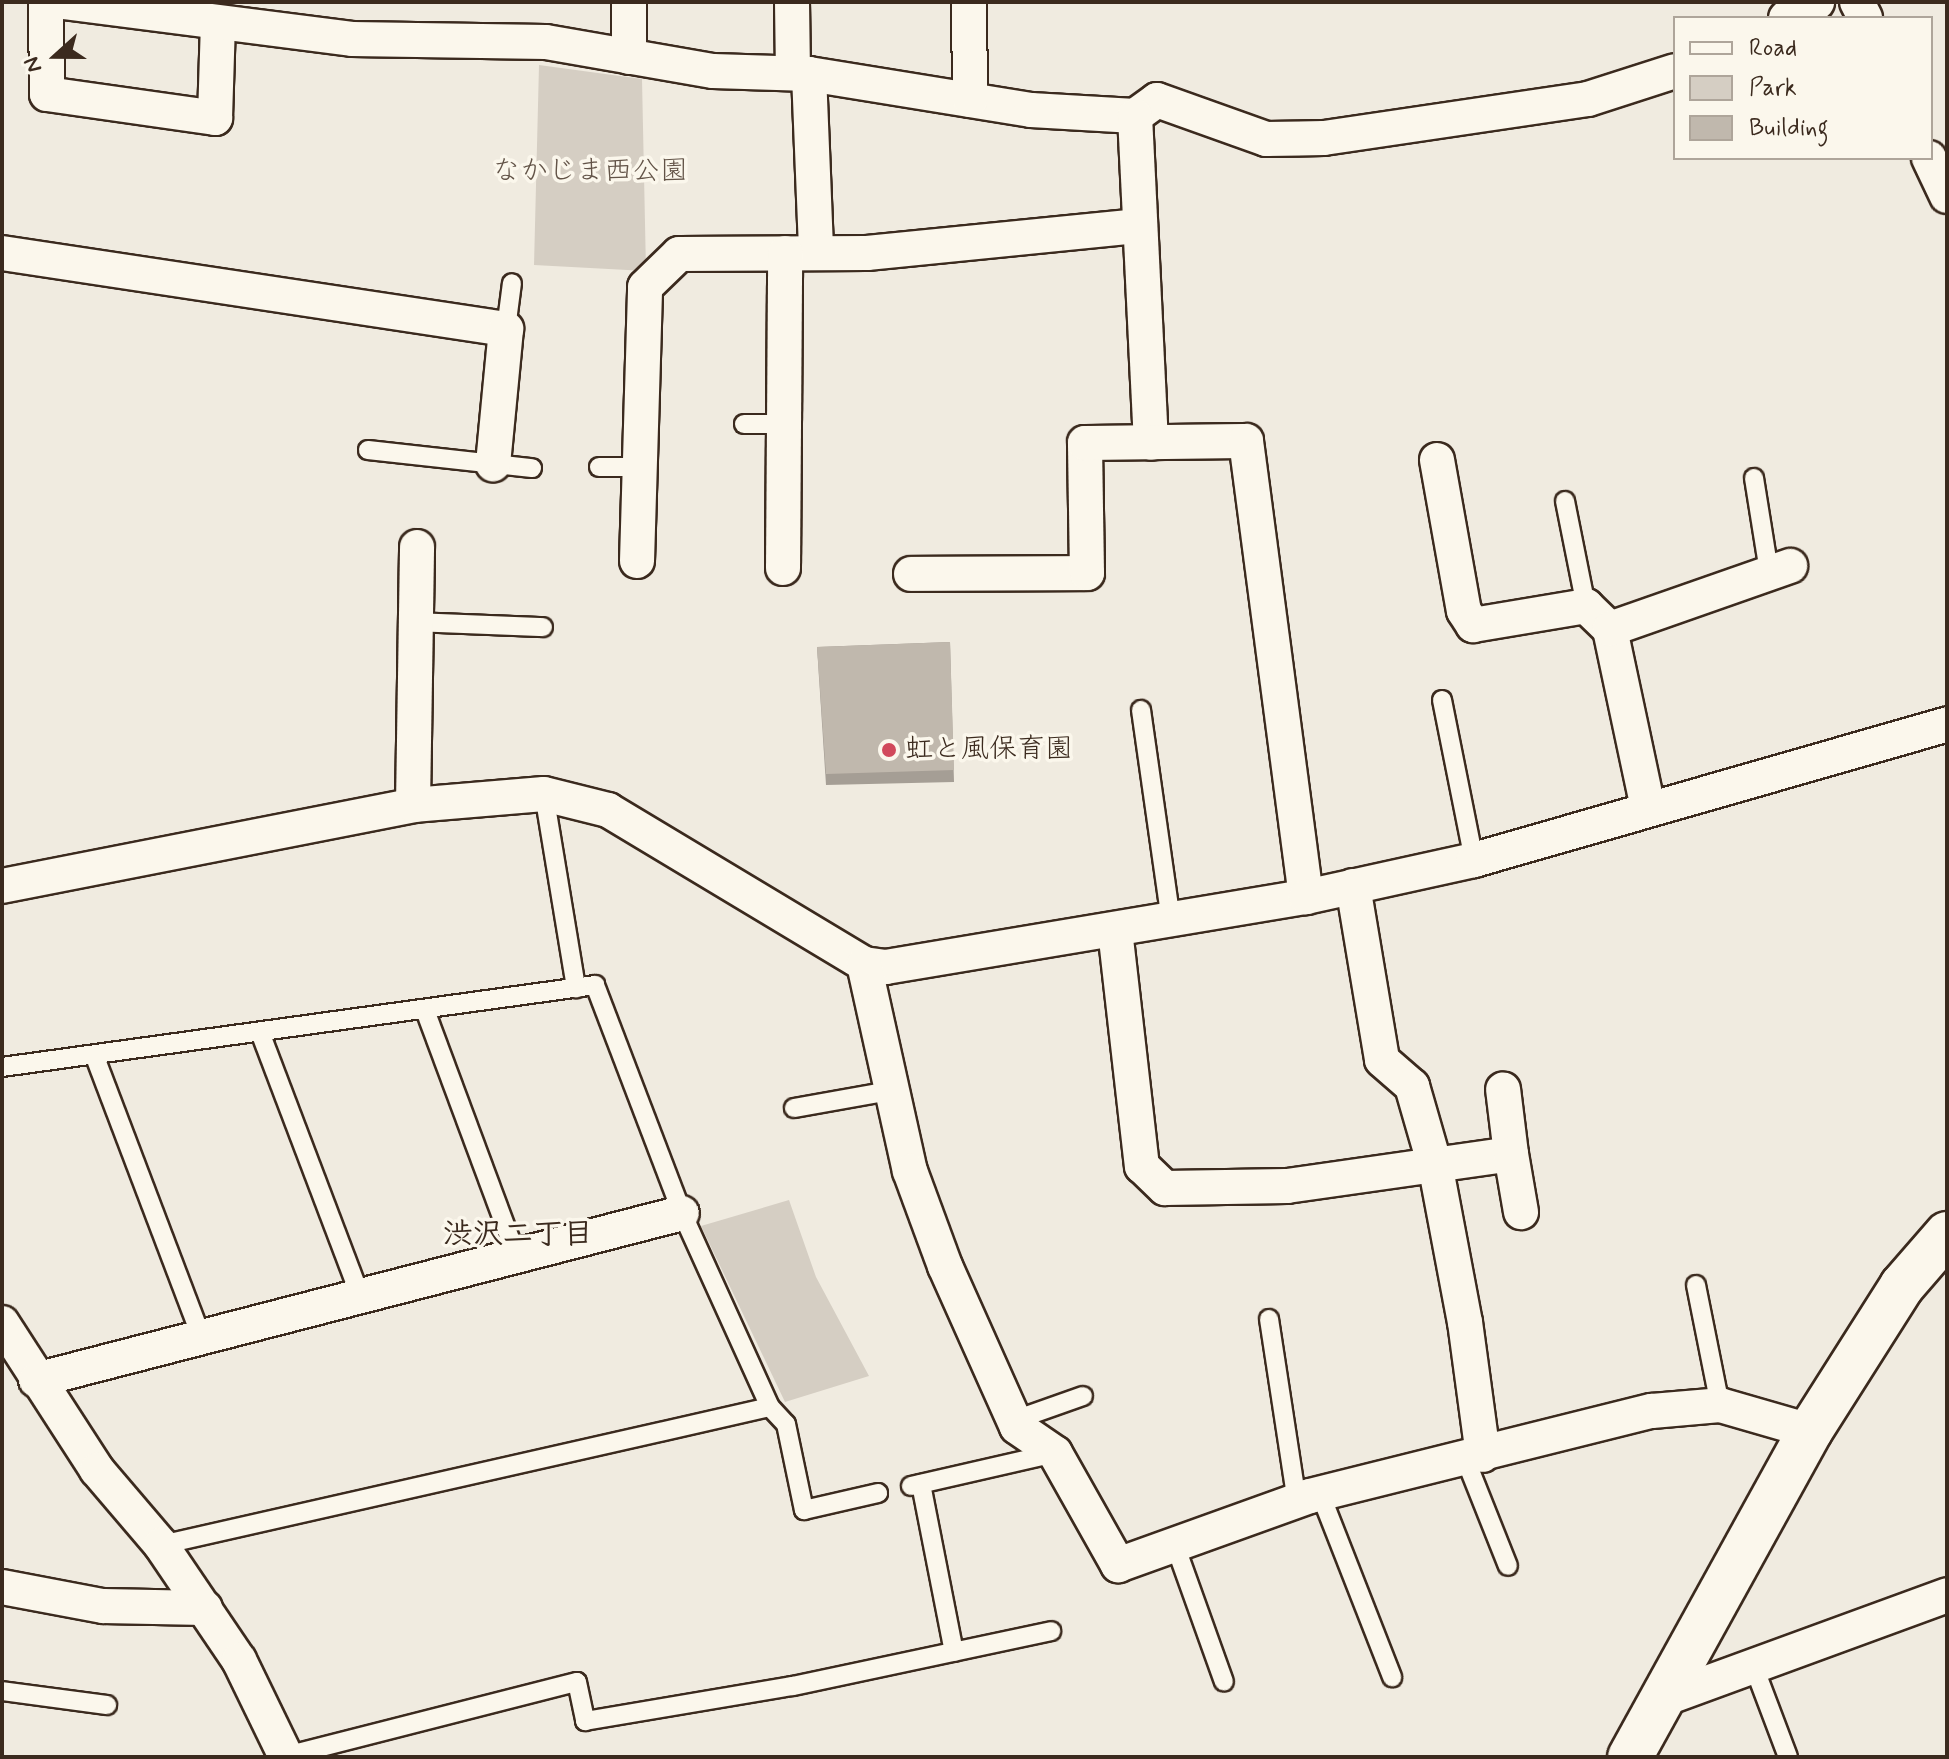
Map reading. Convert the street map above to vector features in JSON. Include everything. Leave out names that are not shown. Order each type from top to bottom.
[{"type":"street","points":[[46,2],[47,94],[215,118],[218,24]]},
{"type":"street","points":[[63,2],[352,39],[546,42],[713,71],[801,74],[1031,110],[1135,116],[1157,100],[1266,139],[1324,138],[1588,99],[1673,72]]},
{"type":"street","points":[[629,2],[629,57]]},
{"type":"street","points":[[783,568],[784,424],[800,252],[801,74],[792,2]]},
{"type":"street","points":[[969,2],[970,100]]},
{"type":"street","points":[[1790,16],[1817,2]]},
{"type":"street","points":[[1135,116],[1140,137],[1137,226],[1151,443]]},
{"type":"street","points":[[1930,160],[1947,196]]},
{"type":"street","points":[[637,561],[645,287],[679,254],[867,253],[1137,226]]},
{"type":"street","points":[[2,253],[506,329],[493,464]]},
{"type":"street","points":[[911,574],[1087,573],[1085,443],[1246,441],[1306,897]]},
{"type":"street","points":[[1437,460],[1464,611],[1473,625],[1598,618],[1780,569]]},
{"type":"street","points":[[413,805],[417,547]]},
{"type":"street","points":[[1598,618],[1648,808]]},
{"type":"street","points":[[2,886],[413,805],[544,794],[608,810],[864,964],[886,967],[1306,897],[1474,860],[1947,724]]},
{"type":"street","points":[[1353,886],[1382,1060],[1412,1086],[1436,1169],[1465,1322],[1474,1456]]},
{"type":"street","points":[[1115,930],[1142,1166],[1165,1188],[1287,1186],[1436,1169],[1511,1154]]},
{"type":"street","points":[[864,964],[915,1185],[945,1266],[1015,1420],[1055,1453],[1118,1565],[1309,1497],[1652,1411],[1720,1405],[1810,1431]]},
{"type":"street","points":[[1503,1089],[1521,1212]]},
{"type":"street","points":[[36,1380],[682,1213]]},
{"type":"street","points":[[1632,1757],[1658,1701],[1810,1431],[1902,1286],[1947,1234]]},
{"type":"street","points":[[2,1323],[97,1470],[161,1545],[205,1608],[239,1660],[286,1757]]},
{"type":"street","points":[[2,1587],[103,1606],[205,1608]]},
{"type":"street","points":[[1658,1701],[1947,1595]]},
{"type":"lane","points":[[506,329],[512,283]]},
{"type":"lane","points":[[744,424],[784,424]]},
{"type":"lane","points":[[368,450],[532,468]]},
{"type":"lane","points":[[599,467],[639,467]]},
{"type":"lane","points":[[1754,478],[1780,569]]},
{"type":"lane","points":[[1565,501],[1598,618]]},
{"type":"lane","points":[[416,622],[543,627]]},
{"type":"lane","points":[[1442,700],[1474,860]]},
{"type":"lane","points":[[1141,710],[1171,921]]},
{"type":"lane","points":[[544,794],[576,988]]},
{"type":"lane","points":[[2,1067],[95,1057],[595,985],[682,1213],[770,1407],[786,1424],[804,1510],[878,1493]]},
{"type":"lane","points":[[425,1010],[516,1255]]},
{"type":"lane","points":[[260,1032],[360,1295]]},
{"type":"lane","points":[[95,1057],[201,1336]]},
{"type":"lane","points":[[794,1108],[895,1090]]},
{"type":"lane","points":[[1696,1285],[1720,1405]]},
{"type":"lane","points":[[1269,1319],[1309,1497],[1392,1677]]},
{"type":"lane","points":[[1015,1420],[1083,1396]]},
{"type":"lane","points":[[161,1545],[770,1407]]},
{"type":"lane","points":[[954,1652],[916,1485],[1055,1453]]},
{"type":"lane","points":[[1474,1456],[1508,1566]]},
{"type":"lane","points":[[1175,1545],[1224,1682]]},
{"type":"lane","points":[[286,1757],[577,1682],[585,1721],[793,1686],[1051,1631]]},
{"type":"lane","points":[[1754,1667],[1788,1757]]},
{"type":"lane","points":[[2,1691],[107,1705]]},
{"type":"green space","name":"なかじま西公園","points":[[539,65],[642,79],[646,271],[534,265]]},
{"type":"green space","points":[[789,1200],[816,1277],[869,1376],[785,1402],[701,1226]]},
{"type":"building","name":"虹と風保育園","points":[[950,642],[954,770],[826,774],[817,647]]},
{"type":"place","name":"虹と風保育園","points":[[889,750]]},
{"type":"district","name":"渋沢二丁目","points":[[518,1235]]}]
